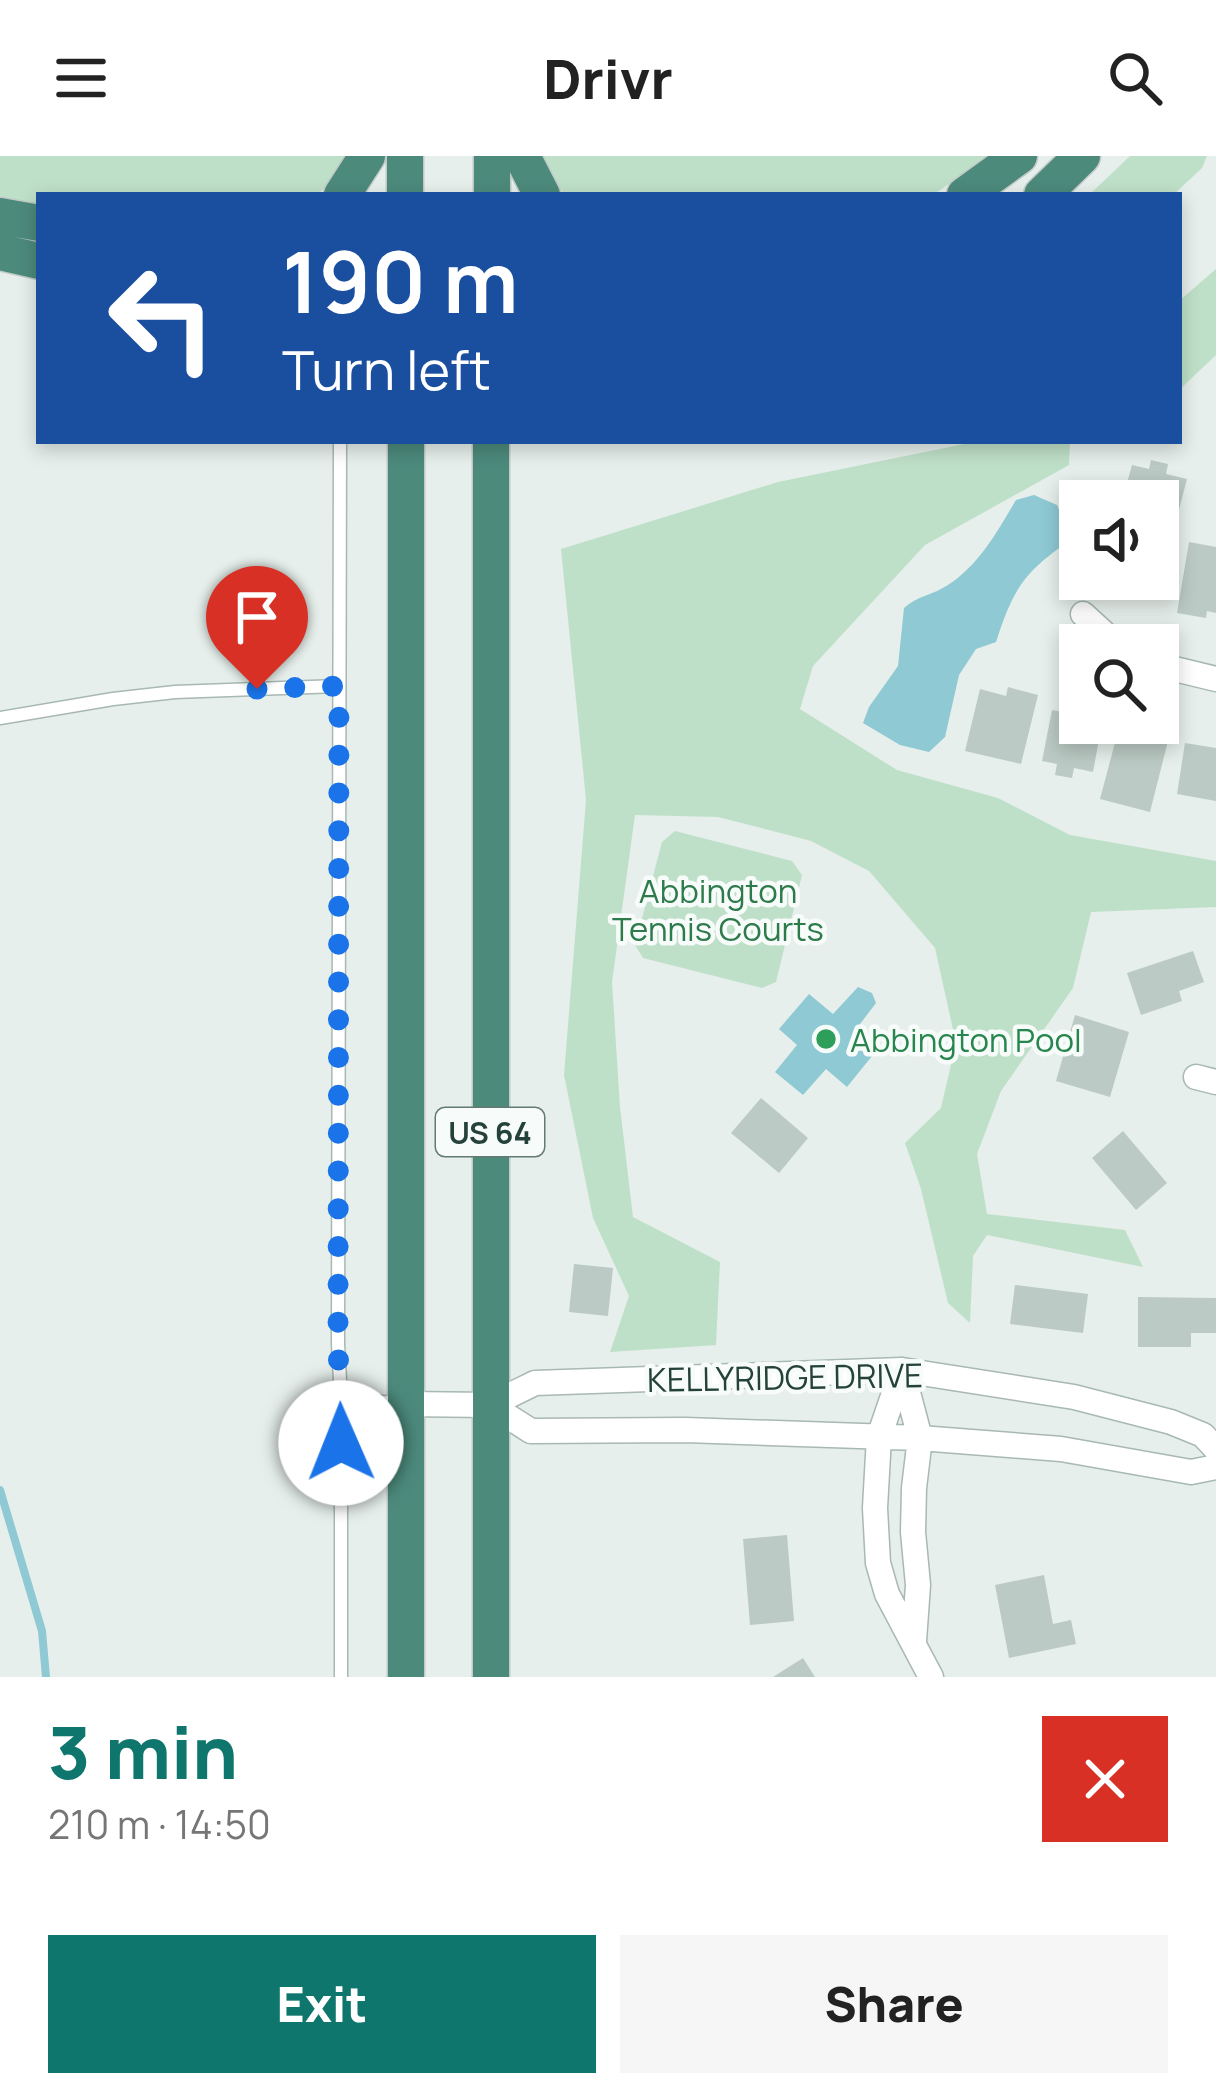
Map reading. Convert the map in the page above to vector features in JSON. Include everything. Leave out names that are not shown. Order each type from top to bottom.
[{"type":"highway","points":[[344,192],[367,156]]},
{"type":"highway","points":[[405,156],[405,192]]},
{"type":"highway","points":[[492,156],[492,192]]},
{"type":"highway","points":[[522,156],[540,192]]},
{"type":"highway","points":[[968,192],[1019,156]]},
{"type":"highway","points":[[1045,192],[1082,156]]},
{"type":"highway","points":[[0,217],[36,223]]},
{"type":"highway","points":[[0,252],[36,259]]},
{"type":"highway","name":"US 64","points":[[406,444],[406,1677]]},
{"type":"highway","name":"US 64","points":[[491,1677],[493,445]]},
{"type":"street","points":[[1083,614],[1094,624]]},
{"type":"street","points":[[1179,669],[1216,679]]},
{"type":"street","name":"KELLYRIDGE DRIVE","points":[[405,1404],[490,1405],[536,1383],[902,1370],[1093,1402],[1171,1422],[1203,1435],[1216,1449]]},
{"type":"street","points":[[902,1370],[879,1437],[878,1564],[886,1594],[932,1677]]},
{"type":"street","points":[[902,1370],[920,1438],[914,1487],[918,1586],[914,1643]]},
{"type":"street","name":"KELLYRIDGE DRIVE","points":[[490,1405],[531,1431],[685,1430],[920,1438],[1061,1449],[1191,1472],[1216,1467]]},
{"type":"lane","points":[[340,444],[341,1677]]},
{"type":"lane","points":[[0,718],[175,692],[339,686]]},
{"type":"lane","points":[[341,1398],[405,1404]]},
{"type":"green space","points":[[0,156],[344,156],[338,175],[320,192],[36,192],[36,206],[0,199]]},
{"type":"green space","points":[[543,156],[989,156],[937,192],[562,192]]},
{"type":"green space","points":[[1130,156],[1207,156],[1202,168],[1176,192],[1092,192]]},
{"type":"green space","points":[[1216,269],[1216,355],[1182,387],[1182,298]]},
{"type":"green space","points":[[964,444],[1070,444],[1069,465],[925,545],[813,666],[800,709],[897,770],[998,798],[1070,835],[1216,861],[1216,907],[1091,912],[1073,988],[1001,1091],[977,1154],[987,1214],[1125,1230],[1143,1267],[987,1235],[973,1256],[970,1323],[948,1303],[905,1143],[941,1108],[956,1043],[935,948],[869,871],[811,841],[718,817],[635,815],[612,982],[633,1217],[720,1262],[716,1345],[610,1352],[629,1296],[593,1218],[564,1075],[586,800],[561,549],[778,482]]},
{"type":"green space","name":"Abbington Tennis Courts","points":[[675,831],[792,861],[802,875],[776,982],[762,988],[643,958],[635,945],[662,842]]},
{"type":"water","points":[[1034,495],[1057,505],[1059,549],[1015,594],[996,642],[976,649],[959,675],[945,737],[929,752],[900,745],[863,723],[898,666],[904,608],[969,568],[1016,500]]},
{"type":"water","name":"Abbington Pool","points":[[858,987],[872,993],[876,1003],[854,1032],[876,1051],[847,1087],[826,1069],[803,1095],[775,1072],[797,1045],[779,1029],[809,994],[833,1014]]},
{"type":"building","points":[[1151,460],[1168,464],[1166,474],[1187,479],[1179,510],[1179,480],[1128,480],[1132,465],[1149,469]]},
{"type":"building","points":[[1189,542],[1216,547],[1216,613],[1207,611],[1206,618],[1177,613]]},
{"type":"building","points":[[1008,687],[1038,695],[1021,764],[965,751],[980,689],[1006,696]]},
{"type":"building","points":[[1052,710],[1059,711],[1059,744],[1098,744],[1093,772],[1074,768],[1072,778],[1055,775],[1057,764],[1042,761]]},
{"type":"building","points":[[1185,743],[1216,748],[1216,801],[1177,794]]},
{"type":"building","points":[[1115,744],[1167,744],[1150,812],[1100,799]]},
{"type":"building","points":[[1193,951],[1204,982],[1179,991],[1182,1001],[1141,1015],[1127,973]]},
{"type":"building","points":[[1075,1015],[1129,1032],[1110,1097],[1056,1081]]},
{"type":"building","points":[[761,1098],[808,1138],[779,1173],[731,1133]]},
{"type":"building","points":[[1123,1131],[1167,1183],[1136,1210],[1092,1158]]},
{"type":"building","points":[[574,1264],[613,1268],[608,1316],[569,1312]]},
{"type":"building","points":[[1015,1285],[1088,1294],[1083,1333],[1010,1324]]},
{"type":"building","points":[[1138,1297],[1216,1298],[1216,1333],[1191,1333],[1191,1347],[1138,1347]]},
{"type":"building","points":[[787,1535],[794,1621],[750,1625],[743,1539]]},
{"type":"building","points":[[1044,1575],[1053,1624],[1071,1620],[1076,1644],[1009,1658],[995,1585]]},
{"type":"building","points":[[803,1658],[815,1677],[773,1677]]},
{"type":"waterway","points":[[0,1490],[42,1631],[46,1677]]},
{"type":"place","name":"Abbington Pool","points":[[826,1039]]},
{"type":"route","points":[[257,689],[339,686],[341,1443]]}]
